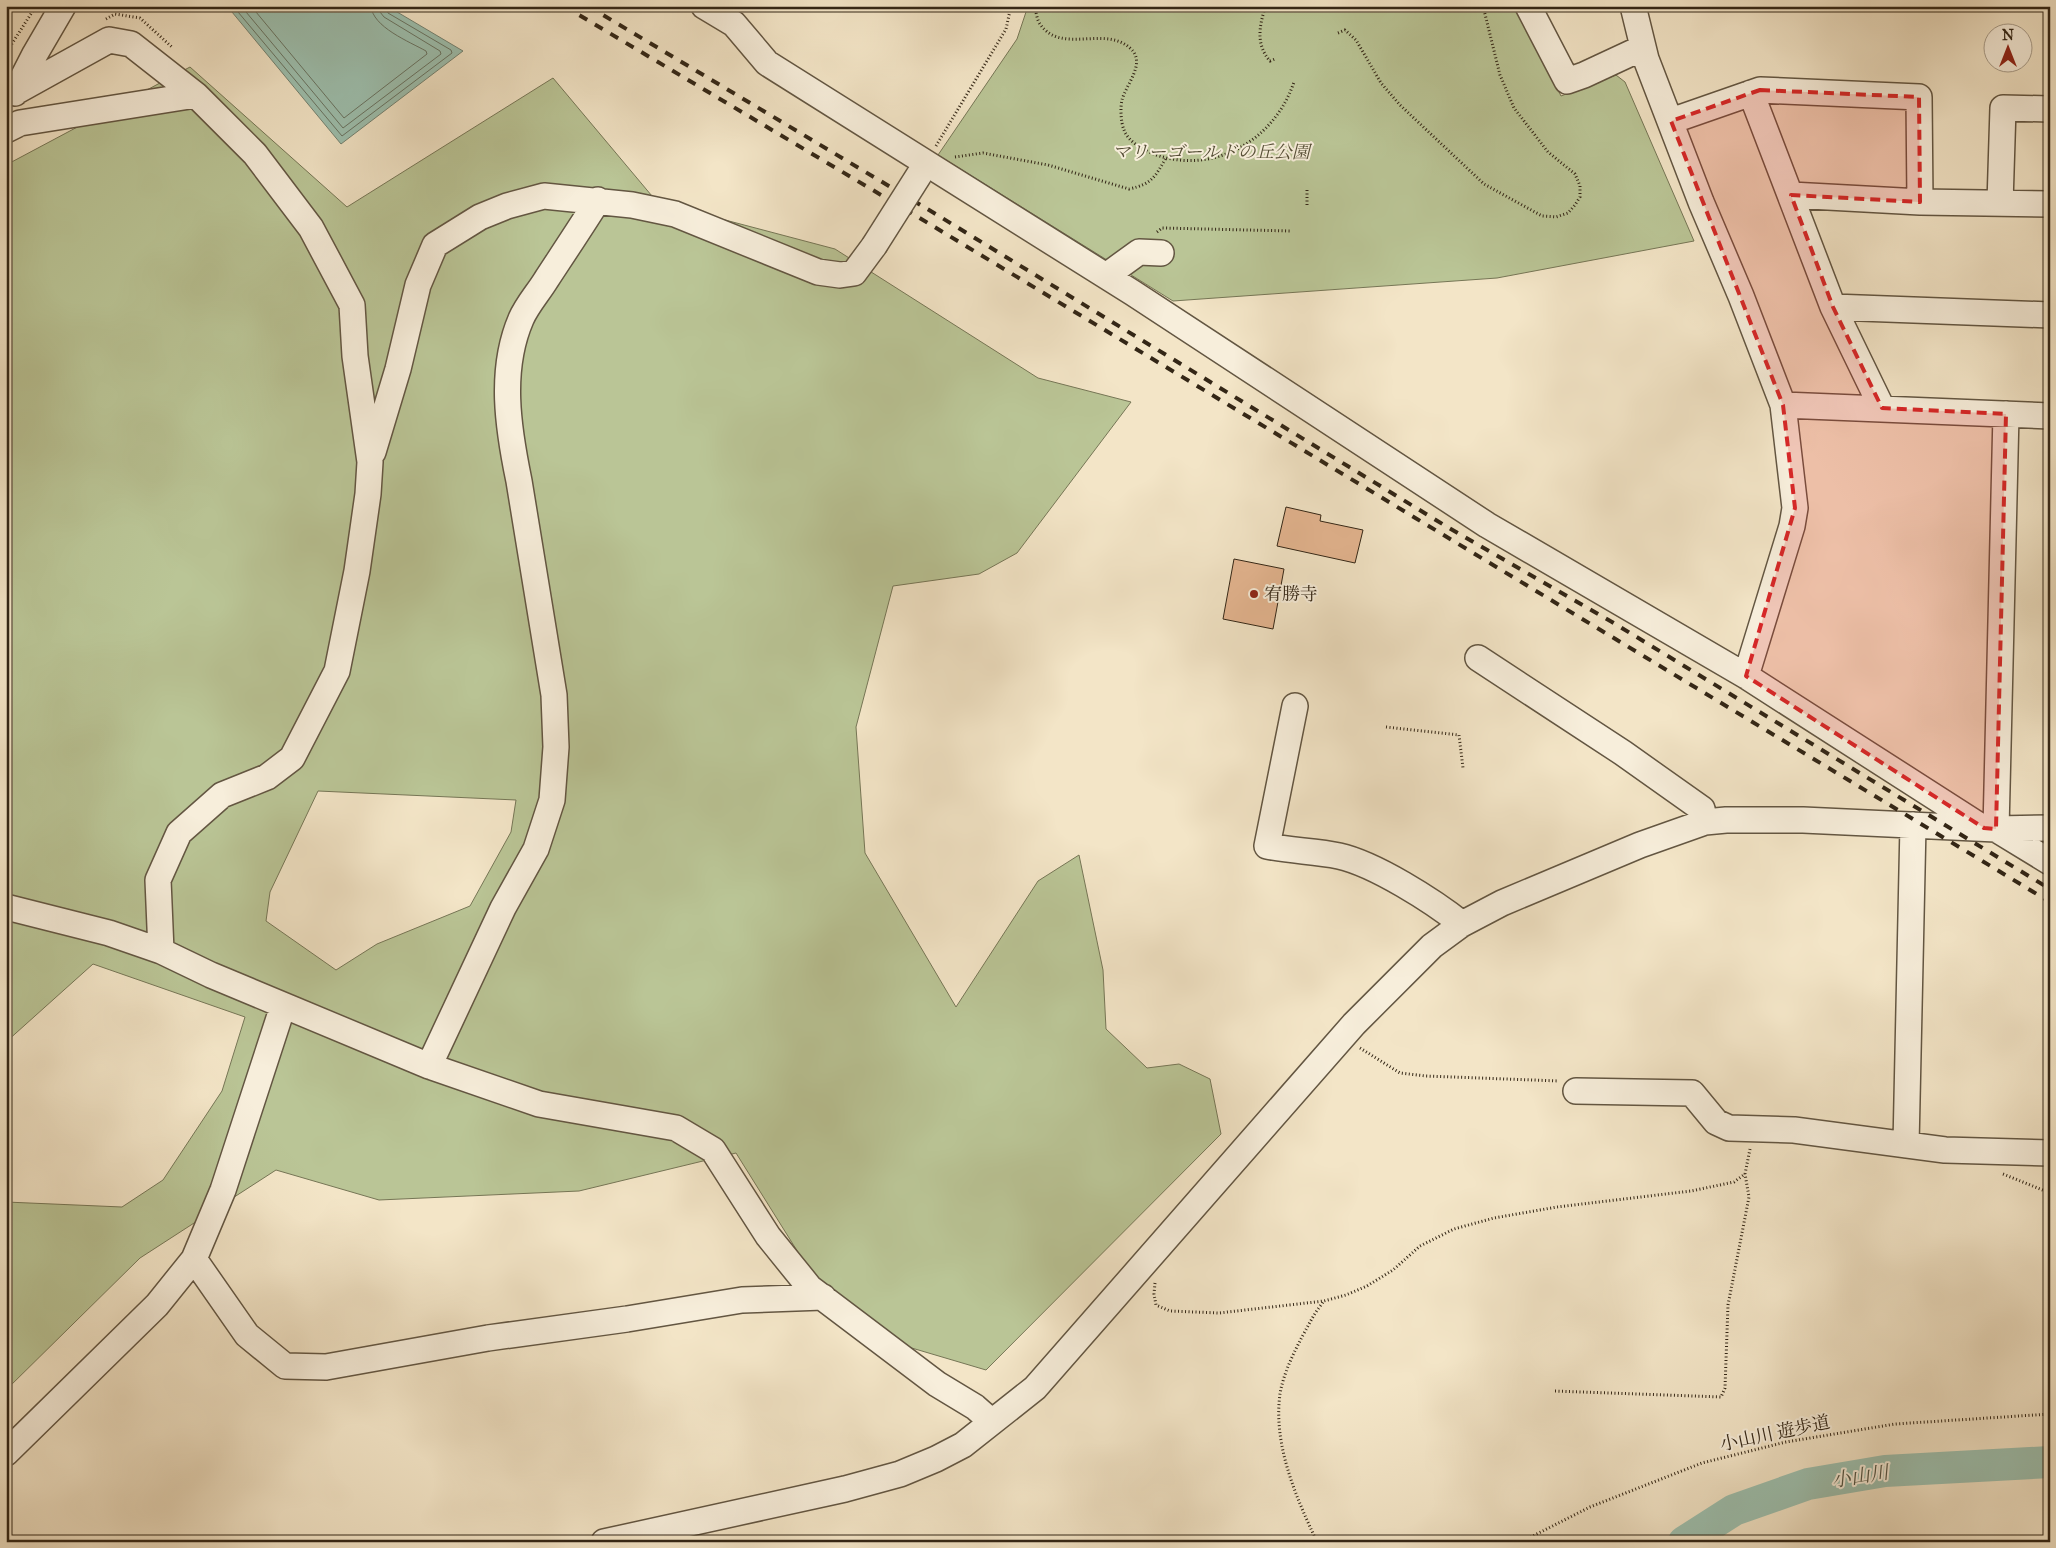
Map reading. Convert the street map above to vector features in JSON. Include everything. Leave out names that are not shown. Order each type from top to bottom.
[{"type":"street","points":[[12,95],[62,6]]},
{"type":"street","points":[[704,6],[734,24],[767,63],[927,168],[1106,276],[1487,525],[1746,676],[1990,829],[2050,862]]},
{"type":"street","points":[[1528,6],[1568,81],[1584,76],[1642,48]]},
{"type":"street","points":[[1633,6],[1642,48],[1701,202],[1741,296],[1783,405],[1795,508],[1792,526],[1746,676]]},
{"type":"street","points":[[12,95],[109,40],[131,44],[196,95],[254,154],[311,228],[352,305],[355,356],[370,462],[368,494],[357,571],[337,671],[292,758],[267,777],[222,796],[179,832],[158,880],[161,951]]},
{"type":"street","points":[[1671,120],[1760,90],[1918,96],[1920,202]]},
{"type":"street","points":[[1751,93],[1833,307],[1882,408]]},
{"type":"street","points":[[6,130],[20,123],[196,95]]},
{"type":"street","points":[[2000,203],[2003,108],[2050,109]]},
{"type":"street","points":[[370,462],[389,393],[398,369],[418,285],[435,244],[480,217],[507,206],[544,196],[598,200],[675,214],[818,272],[840,275],[854,273],[927,168]]},
{"type":"street","points":[[1791,195],[1920,202],[2050,204]]},
{"type":"street","points":[[430,1066],[503,908],[536,849],[552,800],[556,747],[554,695],[512,446],[508,408],[508,375],[513,342],[522,318],[598,200]]},
{"type":"street","points":[[1106,276],[1139,252],[1158,243]]},
{"type":"street","points":[[1833,307],[2050,315]]},
{"type":"street","points":[[1783,405],[2050,416]]},
{"type":"street","points":[[1990,829],[2006,414]]},
{"type":"street","points":[[1478,658],[1623,753],[1702,809],[1705,822]]},
{"type":"street","points":[[1295,706],[1267,846],[1341,856],[1374,869],[1444,910],[1462,924]]},
{"type":"street","points":[[604,1542],[845,1489],[900,1474],[963,1445],[1035,1388],[1343,1037],[1432,946],[1462,924],[1502,902],[1640,845],[1705,822],[1726,820],[1803,820],[1990,829],[2050,828]]},
{"type":"street","points":[[1906,1145],[1912,825]]},
{"type":"street","points":[[6,907],[109,933],[161,951],[283,1006],[430,1066],[539,1104],[676,1128],[713,1150],[768,1236],[810,1288],[937,1384],[975,1407],[992,1422]]},
{"type":"street","points":[[6,1453],[157,1305],[194,1259],[223,1190],[283,1006]]},
{"type":"street","points":[[1576,1091],[1692,1093],[1716,1122],[1729,1128],[1758,1128],[1831,1134],[1945,1150],[2050,1153]]},
{"type":"street","points":[[194,1259],[247,1334],[285,1366],[326,1368],[488,1338],[628,1319],[742,1300],[823,1298]]},
{"type":"path","points":[[6,53],[36,6]]},
{"type":"path","points":[[927,168],[1006,29],[1011,6]]},
{"type":"path","points":[[1035,6],[1039,24],[1053,37],[1068,40],[1104,38],[1121,41],[1132,50],[1137,62],[1135,73],[1122,101],[1124,130],[1135,145],[1166,158],[1201,159],[1236,150],[1265,131],[1273,122],[1289,96],[1294,82]]},
{"type":"path","points":[[1338,33],[1346,30],[1356,40],[1381,83],[1400,105],[1484,184],[1542,216],[1556,217],[1568,213],[1580,197],[1580,186],[1575,174],[1548,152],[1514,108],[1500,75],[1483,6]]},
{"type":"path","points":[[1265,8],[1260,26],[1262,52],[1270,61],[1275,59]]},
{"type":"path","points":[[100,23],[115,14],[140,18],[176,50]]},
{"type":"path","points":[[927,168],[950,158],[983,154],[1048,165],[1130,189],[1143,186],[1154,179],[1166,158]]},
{"type":"path","points":[[1307,190],[1308,206]]},
{"type":"path","points":[[1158,243],[1162,228],[1291,231]]},
{"type":"path","points":[[1386,727],[1459,735],[1463,768]]},
{"type":"path","points":[[1343,1037],[1400,1073],[1426,1076],[1563,1081],[1576,1091]]},
{"type":"path","points":[[1555,1391],[1721,1397],[1725,1388],[1728,1305],[1749,1197],[1745,1174],[1752,1142],[1758,1136],[1758,1128]]},
{"type":"path","points":[[1152,1256],[1158,1269],[1154,1294],[1156,1305],[1170,1311],[1219,1313],[1324,1301],[1346,1295],[1367,1286],[1392,1270],[1420,1246],[1454,1229],[1494,1218],[1557,1207],[1691,1191],[1734,1182],[1745,1174]]},
{"type":"path","points":[[1317,1542],[1297,1499],[1286,1460],[1279,1419],[1280,1393],[1292,1355],[1316,1310],[1324,1301]]},
{"type":"path","name":"小山川 遊歩道","points":[[1521,1542],[1590,1507],[1702,1463],[1786,1442],[1896,1424],[2050,1414]]},
{"type":"highlighted area","points":[[1760,90],[1919,97],[1920,202],[1791,195],[1833,307],[1882,408],[2006,414],[1996,829],[1984,828],[1746,676],[1795,508],[1783,405],[1671,121]]},
{"type":"green space","name":"マリーゴールドの丘公園","points":[[1028,6],[1516,6],[1561,96],[1616,75],[1625,82],[1694,241],[1497,278],[1173,301],[938,155],[1017,39]]},
{"type":"green space","points":[[190,67],[347,207],[553,78],[657,202],[835,249],[1038,378],[1131,402],[1017,553],[979,574],[893,586],[856,727],[865,853],[956,1007],[1038,881],[1079,855],[1103,970],[1106,1029],[1147,1068],[1179,1064],[1210,1079],[1221,1134],[986,1370],[905,1346],[811,1273],[736,1153],[579,1191],[379,1200],[276,1170],[140,1258],[6,1390],[6,1202],[122,1207],[163,1180],[222,1091],[245,1017],[93,964],[6,1042],[6,165]],"holes":[[[318,791],[516,800],[511,832],[470,906],[377,944],[336,970],[266,921],[270,892]]]},
{"type":"water","points":[[227,6],[387,6],[463,51],[341,144]]},
{"type":"building","points":[[1286,507],[1321,515],[1320,521],[1363,530],[1355,563],[1277,546]]},
{"type":"building","name":"宥勝寺","points":[[1234,559],[1284,569],[1273,629],[1223,619]]},
{"type":"waterway","name":"小山川","points":[[1684,1542],[1734,1510],[1808,1484],[1885,1471],[2050,1462]]},
{"type":"railway","points":[[564,6],[918,217],[2050,902]]},
{"type":"railway","points":[[588,6],[934,213],[1449,528],[1612,622],[2050,889]]},
{"type":"place","name":"宥勝寺","points":[[1254,594]]}]
